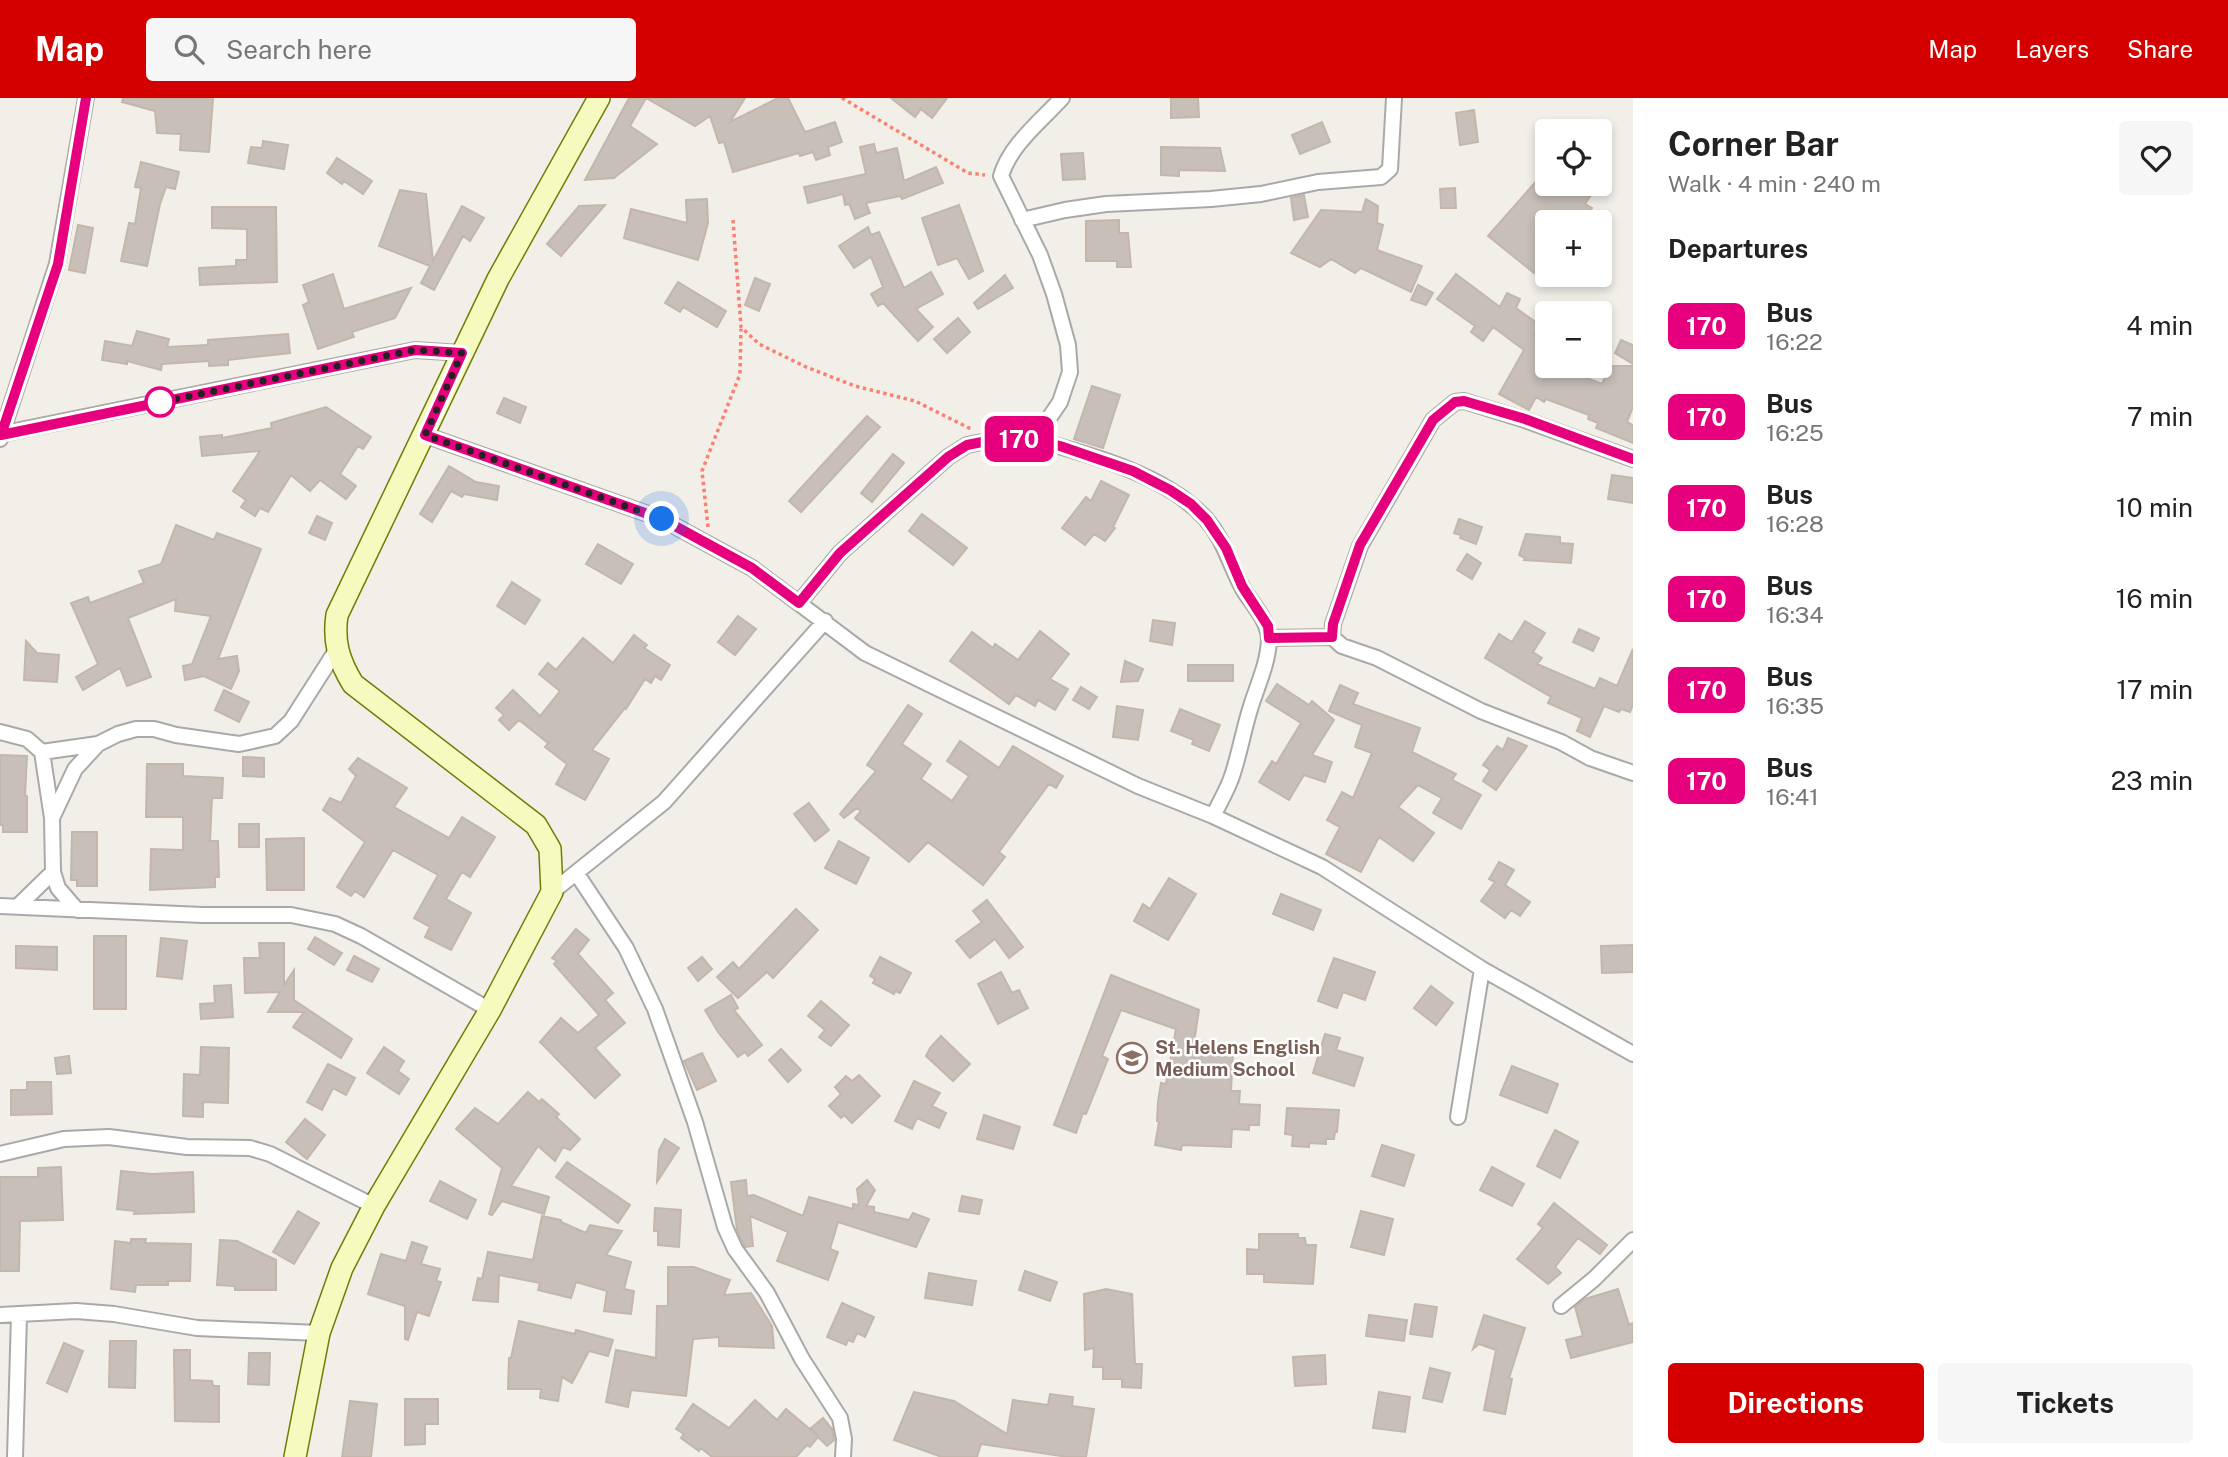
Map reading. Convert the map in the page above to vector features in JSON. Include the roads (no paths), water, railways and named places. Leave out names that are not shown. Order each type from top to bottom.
[{"type":"main road","points":[[295,1457],[319,1333],[342,1268],[374,1206],[490,1010],[552,892],[550,849],[536,825],[353,684],[337,649],[334,633],[337,614],[498,279],[599,98]]},
{"type":"street","points":[[1,437],[58,264],[86,98]]},
{"type":"street","points":[[1029,438],[1043,427],[1060,402],[1070,372],[1068,345],[1040,255],[1001,176],[1005,164],[1017,147],[1062,98]]},
{"type":"street","points":[[1022,220],[1106,204],[1249,196],[1318,181],[1381,177],[1390,169],[1394,98]]},
{"type":"street","points":[[1,437],[415,350],[462,353]]},
{"type":"street","points":[[1332,637],[1333,624],[1360,545],[1433,420],[1455,402],[1472,403],[1525,419],[1633,459]]},
{"type":"street","points":[[425,435],[662,519],[752,568],[865,653],[1138,786],[1213,816],[1322,867],[1482,969],[1633,1054]]},
{"type":"street","points":[[799,603],[840,553],[926,476],[967,445],[992,440],[1029,438],[1133,471],[1191,504],[1207,520],[1226,548],[1242,586],[1268,626],[1267,660],[1244,729],[1233,774],[1213,816]]},
{"type":"street","points":[[552,892],[664,802],[825,621]]},
{"type":"street","points":[[1269,638],[1332,637],[1342,646],[1377,658],[1481,711],[1561,742],[1590,758],[1633,773]]},
{"type":"street","points":[[43,752],[98,744],[136,729],[154,729],[239,744],[275,736],[290,721],[337,649]]},
{"type":"street","points":[[0,732],[27,739],[43,752],[52,818],[53,872],[58,888],[77,910]]},
{"type":"street","points":[[52,818],[75,769],[98,744]]},
{"type":"street","points":[[18,906],[53,872]]},
{"type":"street","points":[[577,874],[626,948],[655,1009],[695,1122],[725,1227],[735,1249],[766,1293],[802,1359],[840,1418],[844,1439],[843,1457]]},
{"type":"street","points":[[0,906],[202,915],[291,915],[335,925],[361,936],[490,1010]]},
{"type":"street","points":[[1458,1117],[1482,969]]},
{"type":"street","points":[[0,1154],[64,1139],[108,1137],[187,1147],[250,1148],[270,1154],[374,1206]]},
{"type":"street","points":[[1561,1306],[1594,1279],[1633,1240]]},
{"type":"street","points":[[0,1315],[76,1311],[114,1314],[197,1328],[319,1333]]},
{"type":"street","points":[[15,1457],[19,1315]]},
{"type":"place","name":"St. Helens English Medium School","points":[[1132,1058]]}]
